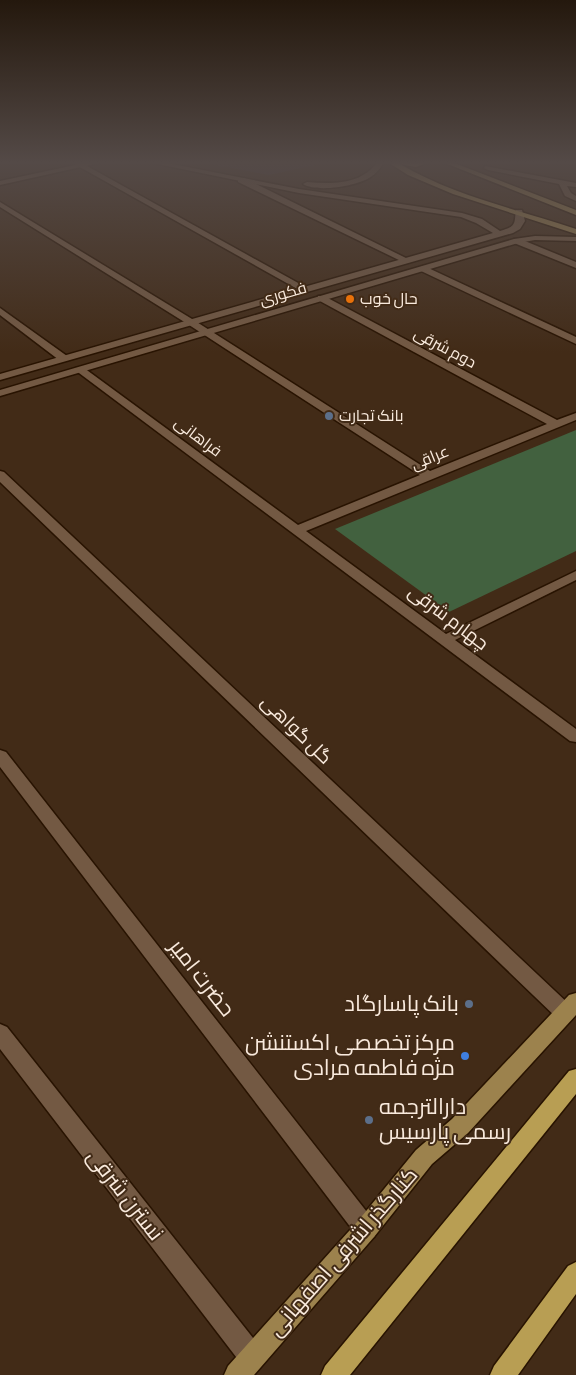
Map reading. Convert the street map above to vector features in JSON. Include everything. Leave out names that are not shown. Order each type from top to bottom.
[{"type":"highway","points":[[334,1375],[576,1078]]},
{"type":"highway","points":[[503,1375],[576,1274]]},
{"type":"main road","points":[[557,225],[576,232]]},
{"type":"main road","name":"کنارگذر اشرفی اصفهانی","points":[[236,1375],[366,1229],[424,1157],[460,1126],[570,1007]]},
{"type":"street","points":[[34,225],[189,321],[429,476]]},
{"type":"street","points":[[189,225],[304,289]]},
{"type":"street","points":[[334,225],[406,260]]},
{"type":"street","points":[[484,225],[499,234]]},
{"type":"street","name":"فکوری","points":[[0,377],[189,321],[499,234],[518,225]]},
{"type":"street","name":"فکوری","points":[[0,393],[517,241],[535,238],[576,239]]},
{"type":"street","points":[[517,241],[576,265]]},
{"type":"street","points":[[424,269],[576,341]]},
{"type":"street","name":"دوم شرقی","points":[[321,298],[556,424]]},
{"type":"street","points":[[0,311],[63,358]]},
{"type":"street","name":"فراهانی","points":[[80,370],[296,530]]},
{"type":"street","name":"عراقی","points":[[296,530],[576,416]]},
{"type":"street","name":"گل گواهی","points":[[0,475],[570,1007]]},
{"type":"street","name":"چهارم شرقی","points":[[296,530],[576,737]]},
{"type":"street","points":[[444,640],[576,575]]},
{"type":"street","name":"حضرت امیر","points":[[0,756],[366,1229]]},
{"type":"street","name":"نسترن شرقی","points":[[0,1033],[252,1357]]},
{"type":"green space","points":[[576,430],[576,551],[449,612],[335,529]]},
{"type":"place","name":"حال خوب","points":[[350,299]]},
{"type":"place","name":"بانک تجارت","points":[[329,416]]},
{"type":"place","name":"بانک پاسارگاد","points":[[469,1004]]},
{"type":"place","name":"مرکز تخصصی اکستنشن مژه فاطمه مرادی","points":[[465,1056]]},
{"type":"place","name":"دارالترجمه رسمی پارسیس","points":[[369,1120]]}]
